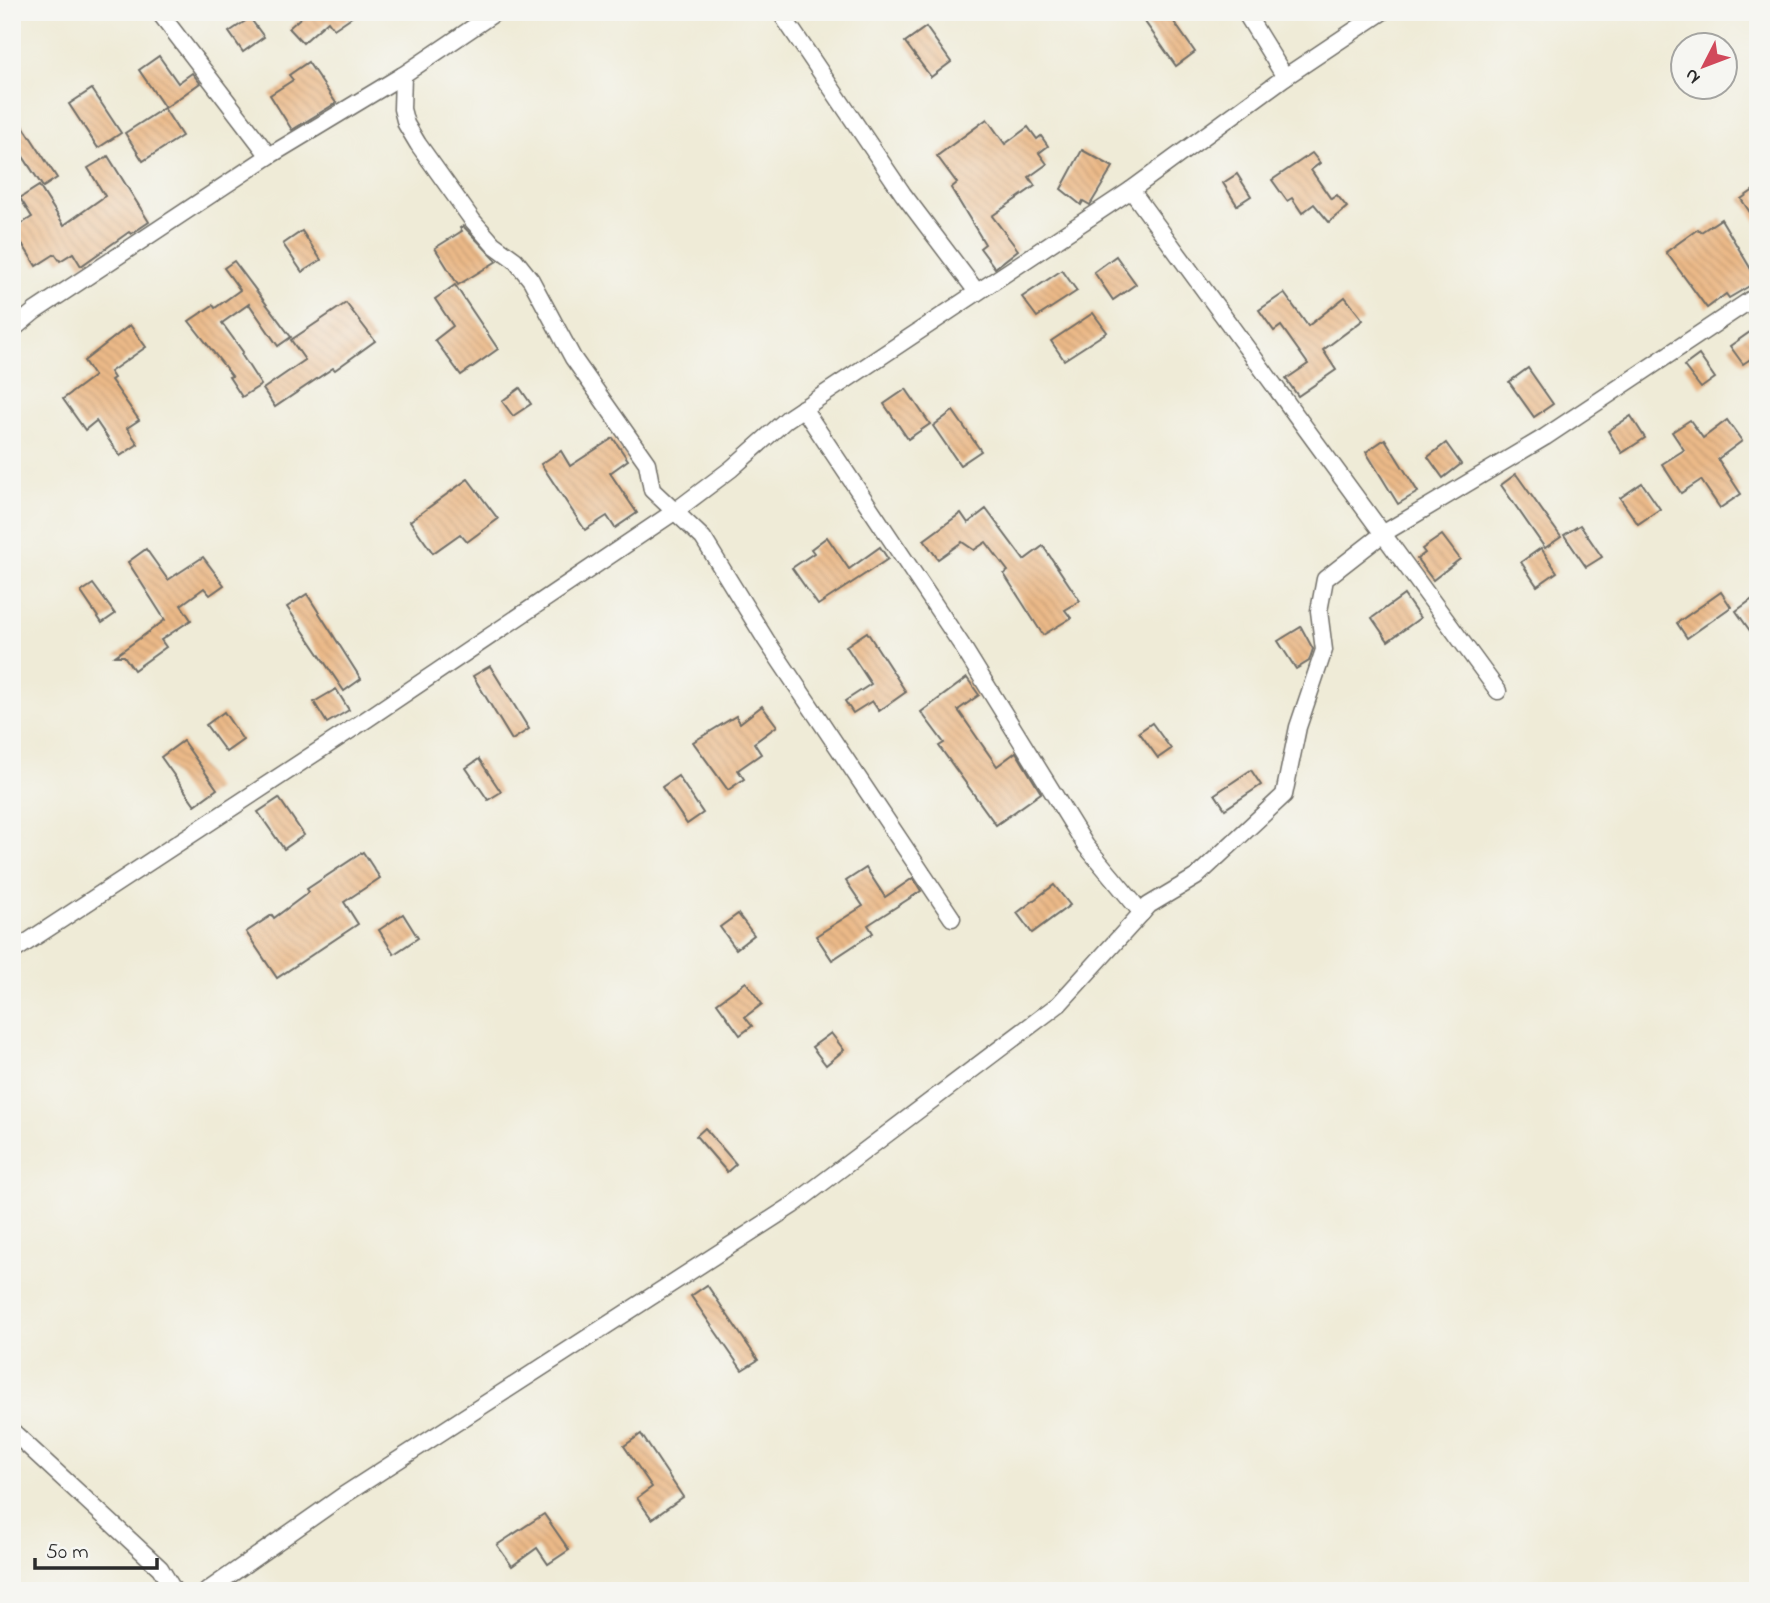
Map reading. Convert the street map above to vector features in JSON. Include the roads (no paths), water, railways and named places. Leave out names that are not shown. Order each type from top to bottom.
[{"type":"street","points":[[159,12],[270,156]]},
{"type":"street","points":[[12,330],[35,311],[270,156],[402,75],[496,12]]},
{"type":"street","points":[[780,12],[903,194],[976,292]]},
{"type":"street","points":[[1245,12],[1284,77]]},
{"type":"street","points":[[12,952],[368,719],[674,512],[731,470],[803,408],[1131,190],[1284,77],[1382,12]]},
{"type":"street","points":[[402,75],[402,109],[406,124],[418,144],[473,221],[494,244],[515,260],[531,280],[573,358],[647,463],[652,490],[703,538],[781,662],[952,918]]},
{"type":"street","points":[[1131,190],[1498,691]]},
{"type":"street","points":[[207,1591],[344,1495],[793,1205],[1059,1004],[1149,905],[1196,877],[1283,795],[1298,727],[1324,650],[1319,611],[1325,579],[1384,533],[1545,437],[1758,295]]},
{"type":"street","points":[[803,408],[961,644],[1086,846],[1142,913]]},
{"type":"street","points":[[12,1431],[160,1567],[174,1591]]}]
